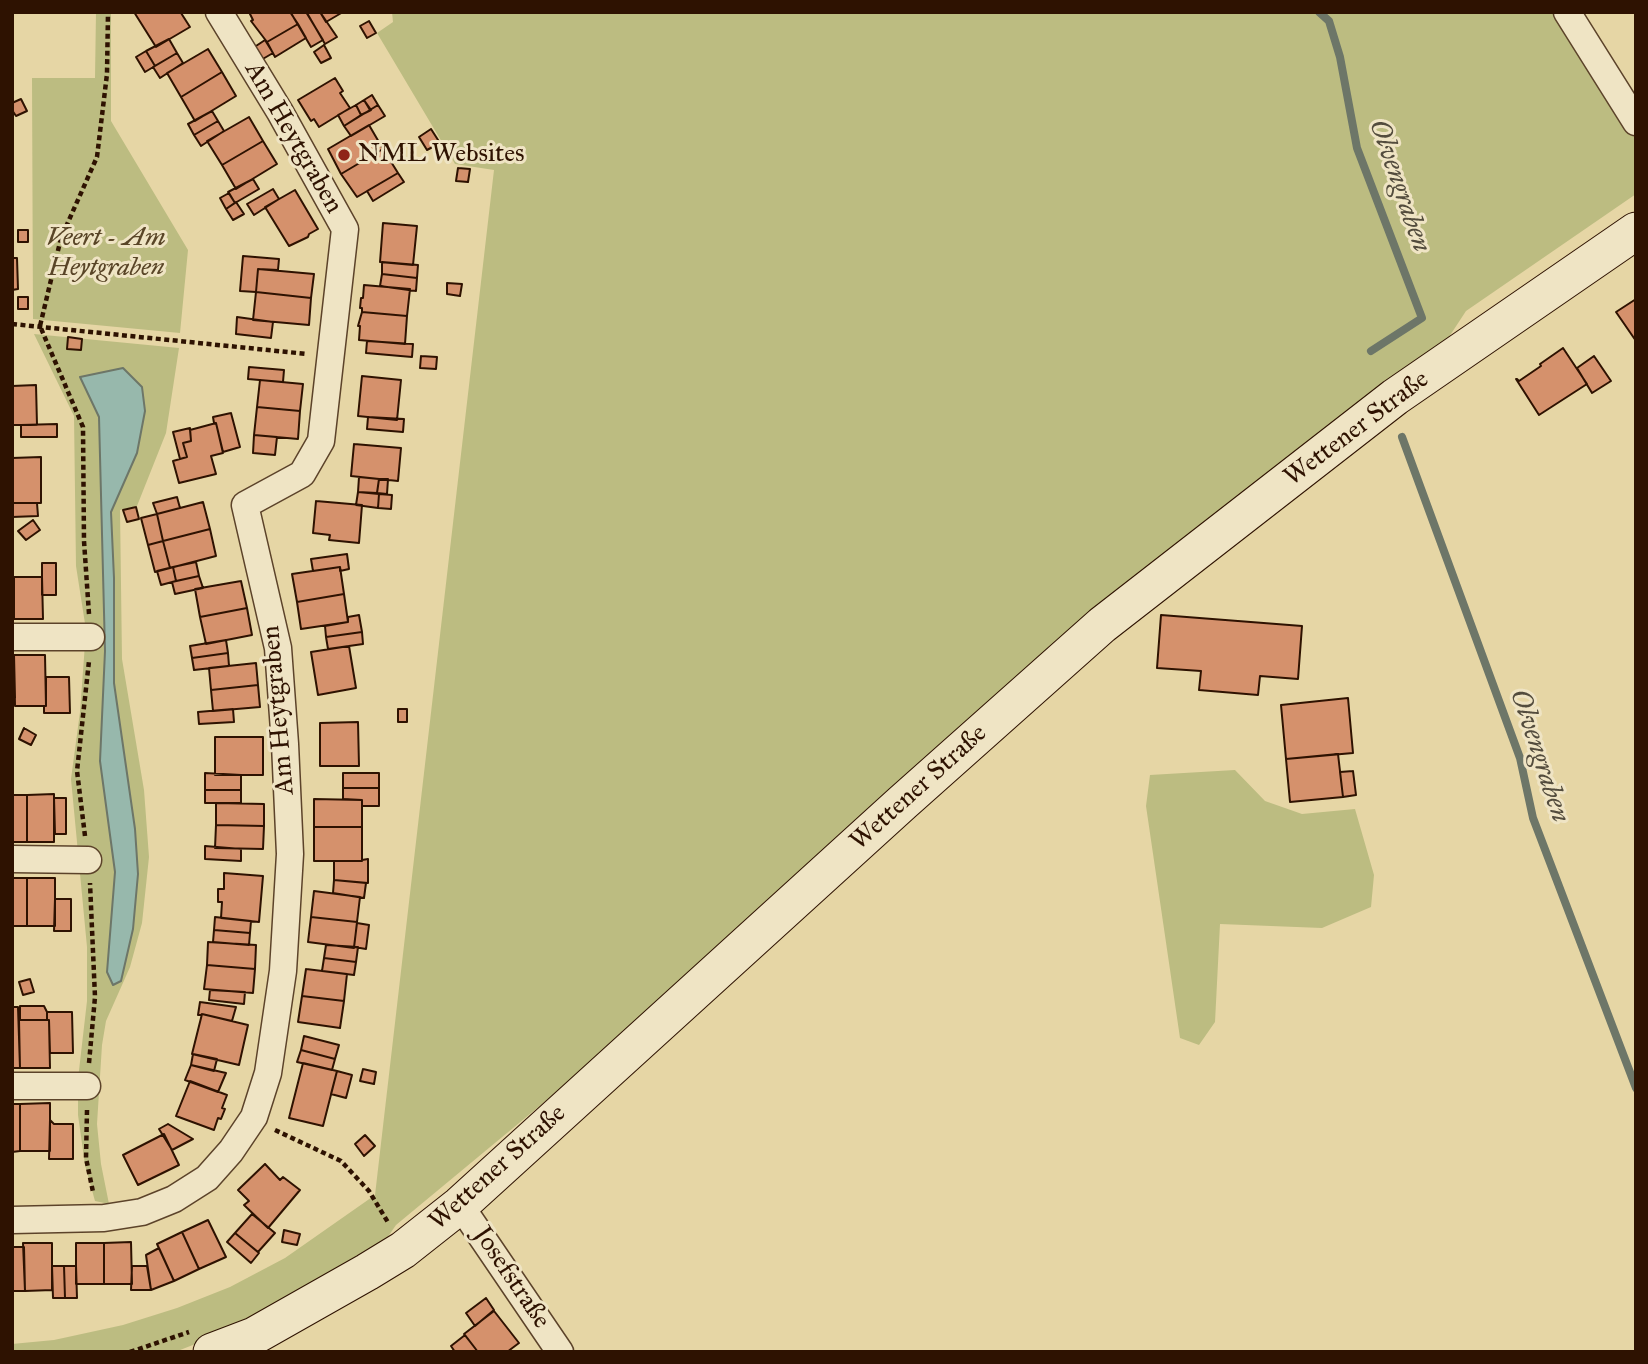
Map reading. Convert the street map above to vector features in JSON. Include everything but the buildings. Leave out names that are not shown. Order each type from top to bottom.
[{"type":"street","name":"Am Heytgraben","points":[[12,1220],[104,1218],[142,1212],[174,1199],[206,1178],[231,1151],[254,1117],[268,1073],[283,971],[290,854],[278,648],[245,505],[302,474],[321,441],[345,229],[219,12]]},
{"type":"street","points":[[1567,12],[1636,122]]},
{"type":"street","name":"Wettener Straße","points":[[212,1352],[254,1336],[403,1250],[460,1205],[1102,625],[1395,397],[1636,231]]},
{"type":"street","points":[[12,637],[91,637]]},
{"type":"street","points":[[12,859],[89,860]]},
{"type":"street","points":[[12,1086],[87,1086]]},
{"type":"street","name":"Josefstraße","points":[[460,1205],[558,1350]]},
{"type":"path","points":[[12,324],[331,358]]},
{"type":"path","points":[[254,1117],[266,1126],[341,1161],[369,1191],[403,1250]]},
{"type":"green space","name":"Veert - Am Heytgraben","points":[[96,12],[111,12],[111,121],[188,250],[180,333],[33,319],[32,78],[95,78]]},
{"type":"green space","points":[[392,12],[1556,12],[1636,140],[1636,194],[1466,311],[1403,407],[1144,605],[396,1225],[374,1257],[254,1321],[175,1352],[12,1352],[12,1344],[54,1340],[123,1325],[230,1287],[285,1258],[375,1195],[494,170],[455,164],[377,33],[393,22]]},
{"type":"green space","points":[[34,334],[179,348],[166,433],[137,506],[120,510],[122,659],[144,790],[149,857],[142,923],[130,967],[106,1021],[102,1045],[97,1124],[109,1204],[95,1201],[85,1165],[78,1115],[78,1079],[87,1001],[87,947],[71,779],[80,712],[86,630],[76,566],[74,416]],"holes":[[[99,417],[137,453],[111,512],[114,683],[135,829],[138,874],[133,929],[121,981],[107,972],[115,872],[100,761],[105,652]]]},
{"type":"green space","points":[[1235,770],[1265,801],[1302,814],[1355,809],[1374,875],[1371,907],[1322,928],[1220,924],[1215,1022],[1199,1045],[1180,1038],[1146,806],[1150,775]]},
{"type":"water","points":[[123,368],[142,387],[145,411],[137,453],[111,512],[114,683],[135,829],[138,874],[133,929],[121,981],[113,985],[107,972],[115,872],[100,761],[105,651],[99,417],[80,377]]},
{"type":"waterway","name":"Olvengraben","points":[[1319,12],[1329,21],[1340,57],[1357,148],[1422,318],[1371,351]]},
{"type":"waterway","name":"Olvengraben","points":[[1402,437],[1520,758],[1533,818],[1636,1088]]},
{"type":"place","name":"NML Websites","points":[[344,155]]}]
